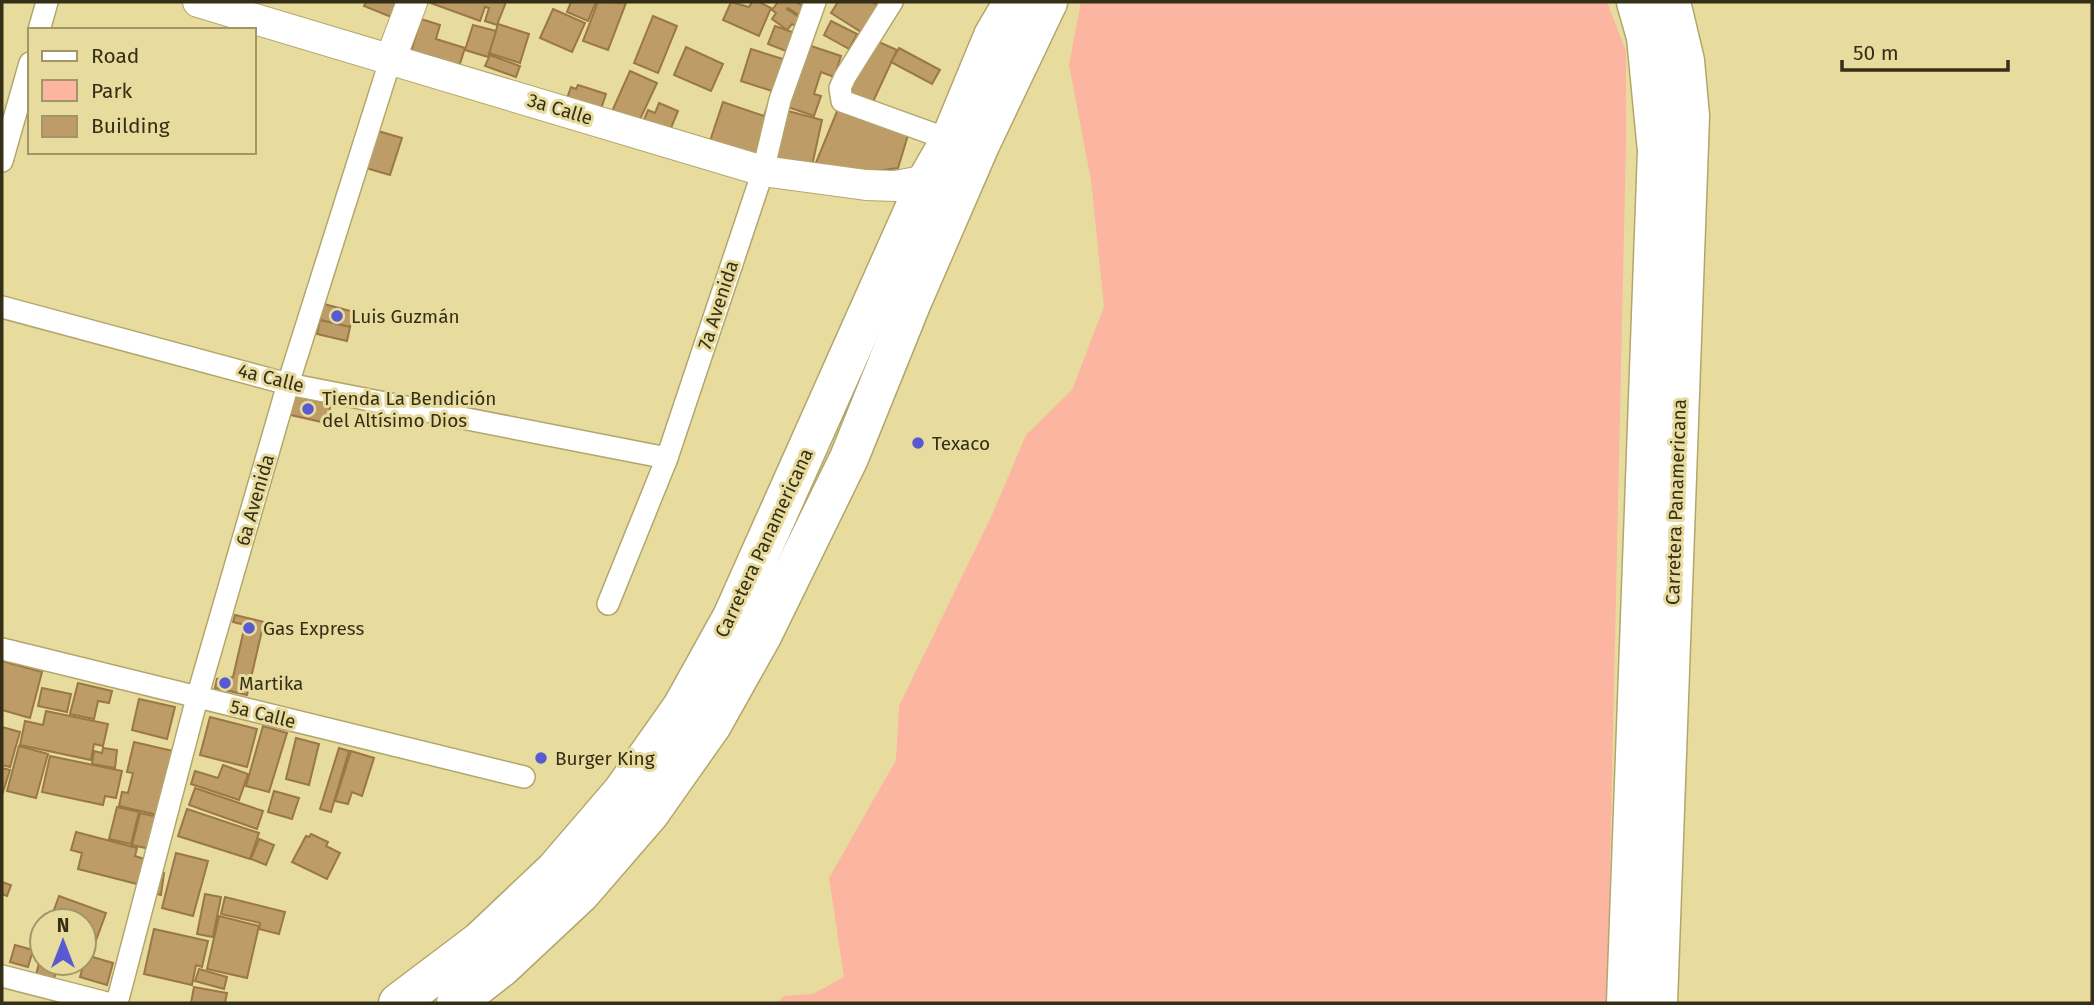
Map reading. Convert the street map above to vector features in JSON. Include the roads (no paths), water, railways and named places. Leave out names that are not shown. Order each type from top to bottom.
[{"type":"highway","name":"Carretera Panamericana","points":[[398,1003],[480,941],[555,870],[622,792],[682,707],[732,617],[926,180],[950,140],[993,36],[1013,2]]},
{"type":"highway","name":"Carretera Panamericana","points":[[456,1003],[502,967],[580,894],[650,813],[712,725],[763,634],[849,458],[912,302],[980,145],[1048,2]]},
{"type":"highway","name":"Carretera Panamericana","points":[[1626,1003],[1657,150],[1646,37],[1636,2]]},
{"type":"highway","name":"Carretera Panamericana","points":[[1658,1003],[1690,116],[1685,61],[1671,2]]},
{"type":"street","points":[[40,28],[47,2]]},
{"type":"street","name":"3a Calle","points":[[198,2],[763,171],[866,185],[896,186],[926,180]]},
{"type":"street","name":"6a Avenida","points":[[117,1003],[197,698],[289,384],[391,58],[412,2]]},
{"type":"street","name":"7a Avenida","points":[[608,604],[667,458],[763,171],[779,100],[815,2]]},
{"type":"street","points":[[892,2],[845,77],[840,88],[842,102],[950,140]]},
{"type":"street","points":[[2,161],[28,69]]},
{"type":"street","name":"4a Calle","points":[[2,307],[289,384],[667,458]]},
{"type":"street","name":"5a Calle","points":[[2,649],[524,777]]},
{"type":"street","points":[[2,976],[107,1003]]},
{"type":"place","name":"Luis Guzmán","points":[[337,316]]},
{"type":"place","name":"Tienda La Bendición del Altísimo Dios","points":[[308,409]]},
{"type":"place","name":"Texaco","points":[[918,443]]},
{"type":"place","name":"Gas Express","points":[[249,628]]},
{"type":"place","name":"Martika","points":[[225,683]]},
{"type":"place","name":"Burger King","points":[[541,758]]}]
